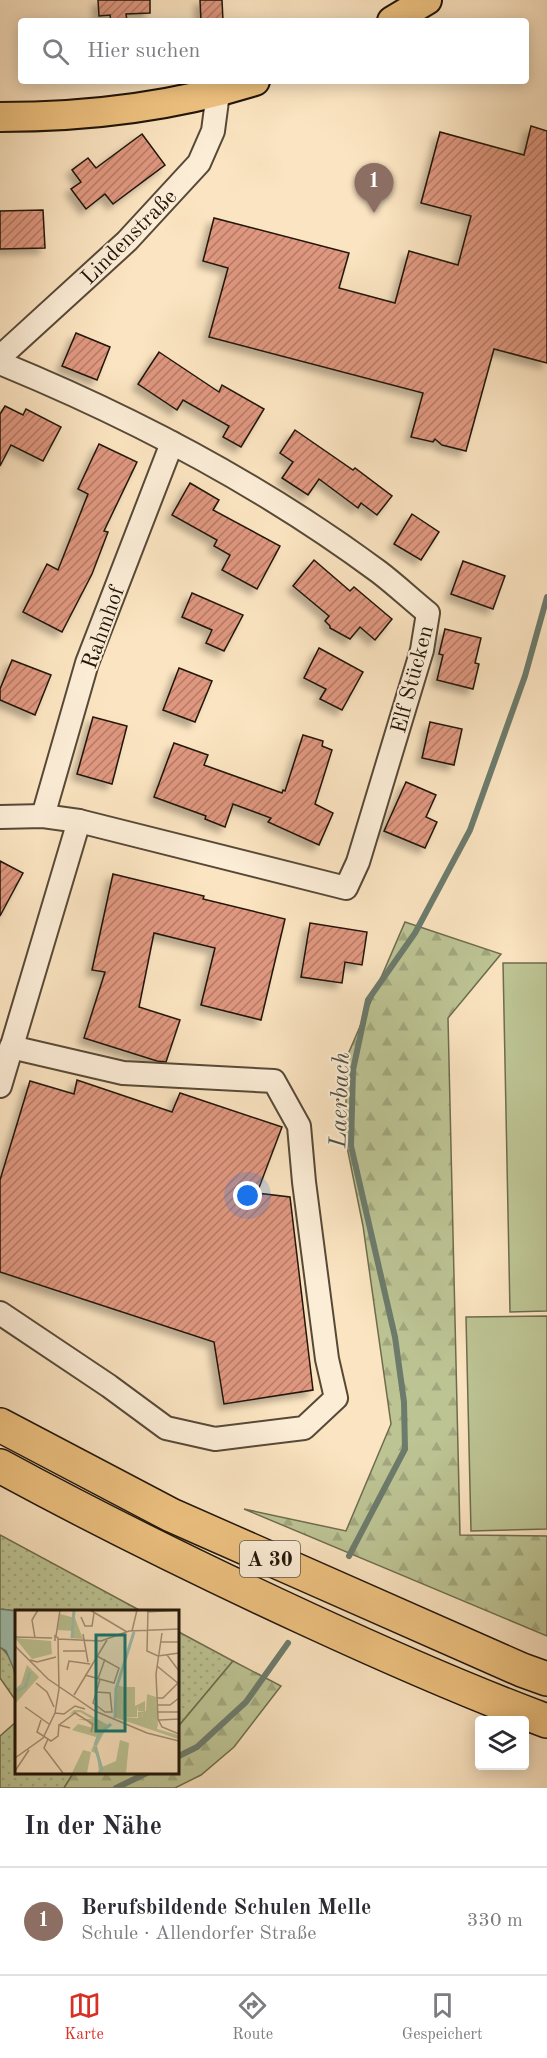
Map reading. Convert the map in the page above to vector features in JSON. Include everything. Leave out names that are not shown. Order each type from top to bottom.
[{"type":"highway","name":"A 30","points":[[0,1425],[171,1515],[547,1679]]},
{"type":"highway","name":"A 30","points":[[0,1466],[225,1581],[370,1648],[547,1721]]},
{"type":"main road","points":[[397,18],[427,0]]},
{"type":"main road","points":[[0,117],[34,117],[107,111],[218,93],[246,84]]},
{"type":"street","name":"Lindenstraße","points":[[0,357],[128,241],[199,163],[213,131],[218,93]]},
{"type":"street","name":"Elf Stücken","points":[[0,363],[64,389],[172,443],[258,490],[380,573],[428,613],[422,650],[358,862],[345,888],[78,821],[43,816],[0,817]]},
{"type":"street","name":"Rahmhof","points":[[43,816],[87,663],[172,443]]},
{"type":"street","points":[[0,1086],[78,821]]},
{"type":"street","points":[[0,1313],[109,1386],[166,1428],[215,1439],[304,1428],[336,1398],[327,1359],[299,1126],[274,1081],[123,1073],[11,1047]]},
{"type":"green space","points":[[405,922],[501,954],[448,1018],[460,1535],[547,1536],[547,1636],[244,1509],[346,1531],[391,1424],[363,1226],[346,1142],[346,1059]]},
{"type":"green space","points":[[503,963],[547,963],[547,1311],[510,1312]]},
{"type":"green space","points":[[547,1316],[547,1529],[471,1531],[466,1317]]},
{"type":"green space","points":[[0,1535],[139,1610],[15,1611],[0,1609]]},
{"type":"green space","points":[[178,1632],[233,1661],[178,1727]]},
{"type":"green space","points":[[0,1647],[13,1664],[15,1700],[0,1678]]},
{"type":"green space","points":[[233,1661],[281,1686],[234,1747],[201,1775],[175,1788],[64,1788],[73,1773],[178,1773],[178,1727]]},
{"type":"green space","points":[[15,1723],[15,1773],[73,1773],[64,1788],[0,1788],[0,1736]]},
{"type":"shaded area","points":[[0,1609],[15,1611],[15,1672],[6,1651],[0,1647]]},
{"type":"building","points":[[98,0],[150,0],[150,13],[126,14],[127,18],[99,16]]},
{"type":"building","points":[[200,0],[222,0],[223,18],[201,18]]},
{"type":"building","points":[[531,126],[547,131],[547,363],[494,349],[466,451],[442,445],[435,439],[433,442],[411,437],[423,393],[209,337],[228,268],[203,261],[214,218],[349,253],[339,288],[395,303],[409,251],[458,265],[471,216],[421,203],[440,132],[524,155]]},
{"type":"building","points":[[142,134],[165,165],[113,204],[105,194],[86,209],[71,189],[81,182],[72,170],[88,158],[96,168]]},
{"type":"building","points":[[43,210],[45,248],[0,249],[0,211]]},
{"type":"building","points":[[76,333],[110,347],[97,380],[62,366]]},
{"type":"building","points":[[159,352],[219,392],[222,385],[264,409],[241,447],[223,437],[229,426],[183,400],[177,410],[138,384]]},
{"type":"building","points":[[5,406],[23,415],[26,409],[61,427],[43,461],[11,445],[0,466],[0,414]]},
{"type":"building","points":[[295,430],[353,470],[355,468],[392,496],[377,515],[361,503],[358,508],[319,479],[308,495],[282,478],[293,462],[280,453]]},
{"type":"building","points":[[99,444],[137,462],[104,531],[108,532],[92,574],[62,632],[23,612],[47,564],[58,570],[88,494],[78,489]]},
{"type":"building","points":[[190,483],[219,500],[213,510],[280,546],[257,589],[222,570],[230,555],[214,546],[217,540],[172,515]]},
{"type":"building","points":[[412,514],[439,532],[421,560],[394,544]]},
{"type":"building","points":[[314,560],[350,591],[354,587],[392,619],[375,640],[360,627],[350,639],[330,628],[325,621],[329,616],[293,586]]},
{"type":"building","points":[[463,561],[505,576],[493,609],[451,594]]},
{"type":"building","points":[[192,593],[243,615],[224,651],[206,643],[212,630],[182,617]]},
{"type":"building","points":[[445,629],[481,638],[475,663],[479,664],[473,689],[437,680],[443,655],[439,654]]},
{"type":"building","points":[[319,648],[363,672],[342,710],[320,699],[326,689],[304,678]]},
{"type":"building","points":[[12,660],[51,675],[35,715],[0,700],[0,689]]},
{"type":"building","points":[[179,668],[212,681],[195,722],[163,710]]},
{"type":"building","points":[[93,717],[127,726],[112,784],[77,774]]},
{"type":"building","points":[[430,722],[462,729],[454,765],[422,758]]},
{"type":"building","points":[[303,735],[323,741],[322,746],[332,750],[315,804],[333,813],[319,845],[268,822],[271,818],[233,804],[225,827],[205,819],[206,816],[154,797],[174,743],[208,755],[204,765],[282,793],[283,790],[285,791]]},
{"type":"building","points":[[406,782],[436,795],[426,817],[437,822],[425,848],[384,831]]},
{"type":"building","points":[[0,861],[23,873],[0,916]]},
{"type":"building","points":[[113,874],[285,919],[261,1020],[201,1005],[215,948],[154,933],[139,1007],[180,1020],[166,1062],[84,1038],[105,972],[92,970]]},
{"type":"building","points":[[310,923],[367,932],[362,965],[345,962],[342,983],[301,977]]},
{"type":"building","points":[[77,1080],[172,1112],[180,1093],[282,1127],[257,1193],[290,1197],[313,1390],[224,1404],[214,1342],[0,1272],[0,1180],[30,1081],[74,1094]]},
{"type":"waterway","name":"Laerbach","points":[[349,1556],[405,1449],[404,1402],[395,1337],[351,1146],[353,1070],[368,1000],[415,933],[470,830],[525,676],[547,597]]},
{"type":"waterway","name":"Laerbach","points":[[178,1756],[197,1747],[246,1702],[288,1643]]},
{"type":"waterway","name":"Laerbach","points":[[116,1788],[147,1773]]},
{"type":"place","name":"Berufsbildende Schulen Melle","points":[[374,213]]}]
